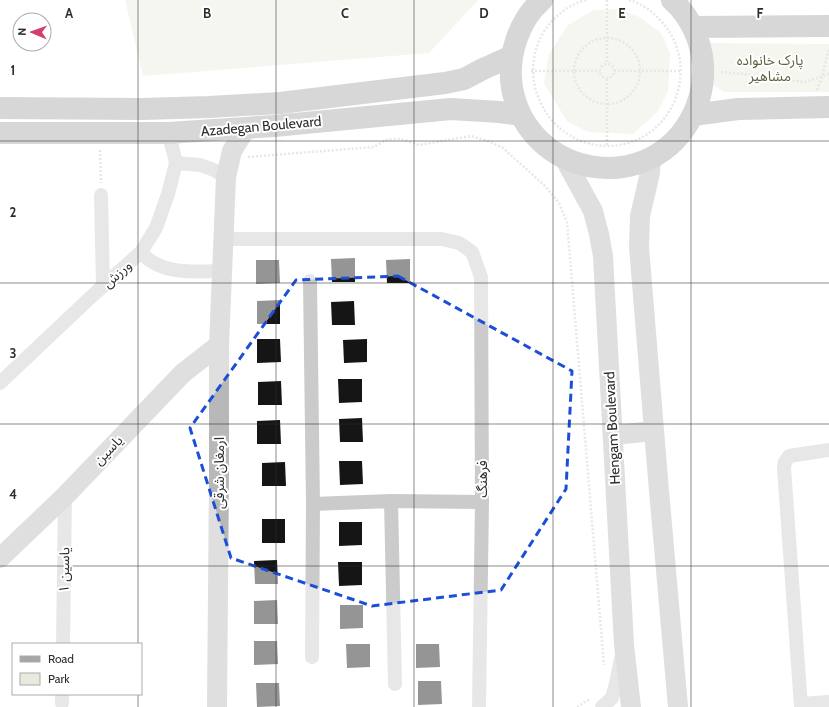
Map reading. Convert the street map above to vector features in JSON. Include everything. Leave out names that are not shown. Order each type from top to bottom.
[{"type":"main road","points":[[542,0],[529,14],[521,27],[515,42],[511,64],[512,87],[521,115],[539,140],[551,150],[564,158],[578,163],[592,167],[607,168],[622,167],[637,163],[664,149],[675,140],[685,128],[699,101],[703,71],[702,56],[698,41],[693,27],[685,14],[672,0]]},
{"type":"main road","points":[[693,27],[829,26]]},
{"type":"main road","name":"Azadegan Boulevard","points":[[0,108],[209,107],[280,103],[445,84],[464,79],[483,69],[511,64]]},
{"type":"main road","points":[[693,115],[738,109],[820,108]]},
{"type":"main road","name":"Azadegan Boulevard","points":[[0,133],[168,133],[247,128],[451,109],[521,115]]},
{"type":"main road","points":[[228,168],[232,151],[247,128]]},
{"type":"main road","points":[[651,157],[650,174],[640,216],[639,247],[678,707]]},
{"type":"main road","name":"Hengam Boulevard","points":[[564,158],[593,211],[603,256],[624,645],[631,707]]},
{"type":"main road","name":"ارمغان شرقی","points":[[217,707],[219,345],[228,168]]},
{"type":"main road","name":"یاسین","points":[[0,558],[65,496],[183,373],[219,345]]},
{"type":"main road","points":[[613,435],[654,432]]},
{"type":"street","name":"ورزش","points":[[2,380],[141,252],[156,228],[168,194],[176,163],[168,133]]},
{"type":"street","points":[[176,163],[200,165],[214,170],[228,168]]},
{"type":"street","points":[[101,194],[103,286]]},
{"type":"street","name":"فرهنگ","points":[[224,239],[442,239],[459,243],[472,252],[481,277],[482,502],[479,707]]},
{"type":"street","points":[[141,252],[150,261],[161,266],[180,271],[223,271]]},
{"type":"street","points":[[310,281],[313,504],[312,657]]},
{"type":"street","points":[[829,450],[789,456],[785,462],[784,468],[801,706],[829,702]]},
{"type":"street","name":"یاسین ۱","points":[[63,643],[65,496]]},
{"type":"street","points":[[313,504],[391,501],[482,502]]},
{"type":"street","points":[[391,501],[395,684]]},
{"type":"street","points":[[602,707],[612,698],[624,645]]},
{"type":"path","points":[[586,0],[559,14],[543,34],[537,46],[534,58],[534,84],[543,108],[550,119],[565,132],[582,141],[595,145],[607,146],[633,141],[644,136],[655,128],[672,108],[680,84],[680,58],[677,45],[671,34],[664,23],[655,14],[644,6],[629,0]]},
{"type":"path","points":[[607,0],[607,64]]},
{"type":"path","points":[[607,38],[624,42],[636,54],[640,71],[636,88],[631,95],[616,103],[607,104],[591,100],[584,95],[575,80],[574,71],[578,54],[590,42],[607,38]]},
{"type":"path","points":[[820,108],[822,77],[829,48]]},
{"type":"path","points":[[511,64],[533,71],[600,71]]},
{"type":"path","points":[[600,71],[604,78],[611,78],[614,75],[614,68],[607,64]]},
{"type":"path","points":[[600,71],[604,65],[607,64]]},
{"type":"path","points":[[614,71],[703,71],[743,74],[805,82],[829,74]]},
{"type":"path","points":[[607,78],[607,168]]},
{"type":"path","points":[[100,133],[101,194]]},
{"type":"path","points":[[228,168],[374,147],[386,140],[392,139],[400,139],[419,145],[471,136],[488,141],[503,148],[545,186],[558,203],[567,222],[605,670]]},
{"type":"path","points":[[577,707],[589,700],[592,695]]},
{"type":"highlighted area","points":[[398,276],[572,371],[566,489],[501,590],[372,606],[231,558],[190,428],[296,280]]},
{"type":"green space","points":[[125,0],[478,0],[429,53],[143,76]]},
{"type":"green space","points":[[619,9],[639,17],[661,33],[670,54],[668,91],[658,111],[633,134],[588,132],[567,121],[544,83],[549,54],[568,25],[594,10]]},
{"type":"green space","name":"پارک خانواده مشاهیر","points":[[711,43],[829,44],[829,92],[724,92],[712,84]]},
{"type":"building","points":[[355,258],[355,282],[332,282],[331,259]]},
{"type":"building","points":[[410,259],[410,283],[387,283],[386,260]]},
{"type":"building","points":[[256,260],[279,260],[280,283],[256,284]]},
{"type":"building","points":[[280,300],[280,324],[257,324],[257,301]]},
{"type":"building","points":[[354,301],[355,325],[332,325],[331,302]]},
{"type":"building","points":[[257,339],[280,339],[281,362],[257,363]]},
{"type":"building","points":[[367,339],[367,362],[344,363],[343,340]]},
{"type":"building","points":[[338,379],[362,379],[362,402],[339,403]]},
{"type":"building","points":[[281,381],[282,405],[258,405],[258,382]]},
{"type":"building","points":[[362,418],[363,442],[340,442],[339,419]]},
{"type":"building","points":[[280,420],[281,444],[257,444],[257,421]]},
{"type":"building","points":[[339,461],[362,461],[363,484],[340,485]]},
{"type":"building","points":[[285,462],[286,486],[262,486],[262,463]]},
{"type":"building","points":[[262,519],[285,519],[285,543],[262,543]]},
{"type":"building","points":[[339,522],[362,522],[362,545],[339,546]]},
{"type":"building","points":[[277,560],[278,584],[255,584],[254,561]]},
{"type":"building","points":[[338,562],[362,562],[362,585],[339,586]]},
{"type":"building","points":[[277,600],[278,624],[254,624],[254,601]]},
{"type":"building","points":[[340,605],[363,605],[363,628],[340,629]]},
{"type":"building","points":[[254,641],[277,641],[278,664],[254,665]]},
{"type":"building","points":[[346,644],[370,644],[370,667],[347,668]]},
{"type":"building","points":[[416,644],[439,644],[440,667],[416,668]]},
{"type":"building","points":[[418,681],[441,681],[442,704],[418,705]]},
{"type":"building","points":[[256,683],[279,683],[280,706],[257,707]]}]
